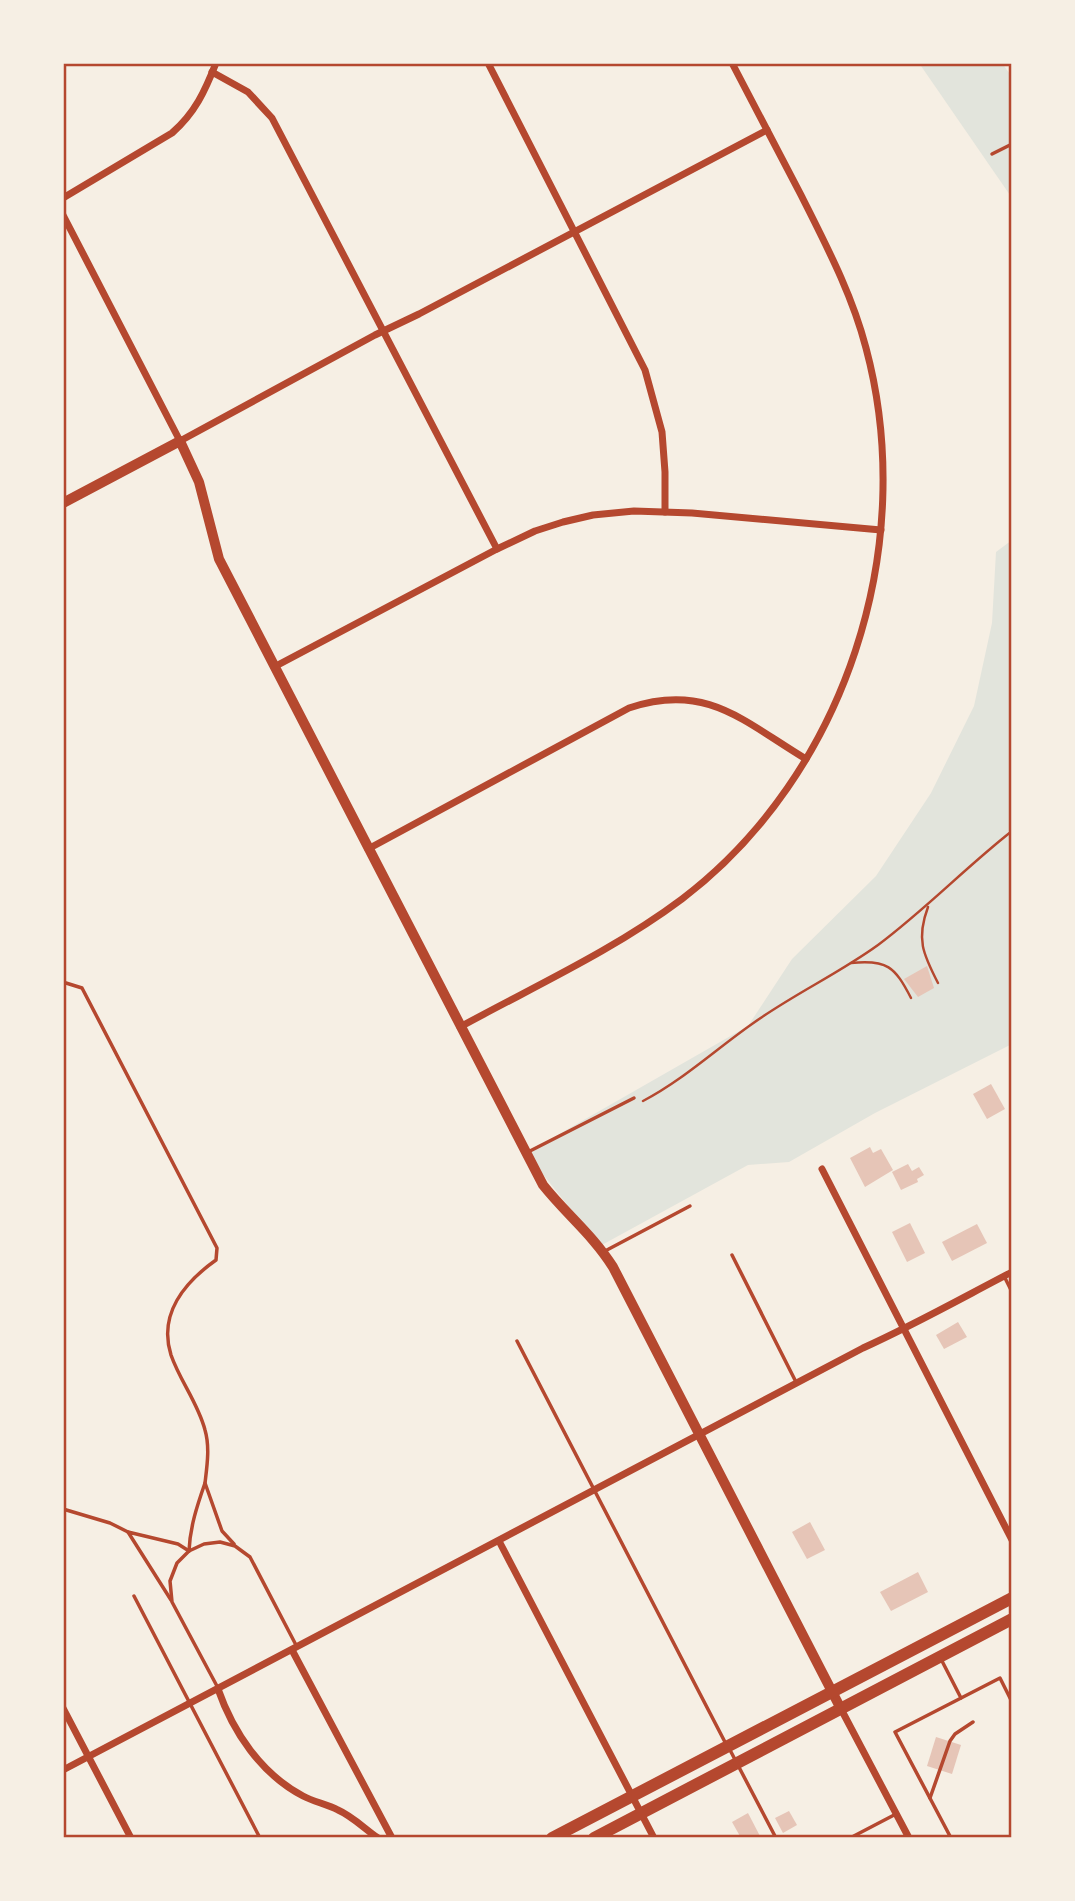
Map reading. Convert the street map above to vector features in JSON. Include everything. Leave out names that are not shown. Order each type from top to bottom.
[{"type":"main road","points":[[552,1838],[1012,1598]]},
{"type":"main road","points":[[594,1838],[1012,1619]]},
{"type":"street","points":[[63,198],[172,133],[194,110],[216,63]]},
{"type":"street","points":[[488,63],[636,350],[652,390],[662,432],[666,472],[665,512]]},
{"type":"street","points":[[460,1027],[644,926],[720,866],[764,818],[806,759],[833,708],[866,616],[876,574],[881,530],[883,462],[880,420],[866,347],[851,301],[831,254],[732,63]]},
{"type":"street","points":[[212,72],[248,92],[272,118],[497,549]]},
{"type":"street","points":[[63,503],[383,331],[767,130]]},
{"type":"street","points":[[63,215],[199,482],[219,559],[460,1027],[543,1185],[559,1205],[585,1228],[603,1252],[909,1838]]},
{"type":"street","points":[[274,667],[497,549],[535,531],[573,520],[634,511],[665,512],[881,530]]},
{"type":"street","points":[[368,849],[629,708],[651,701],[680,698],[726,710],[806,759]]},
{"type":"street","points":[[822,1169],[1012,1540]]},
{"type":"street","points":[[63,1770],[1012,1272]]},
{"type":"street","points":[[499,1541],[654,1838]]},
{"type":"street","points":[[295,1648],[392,1838]]},
{"type":"street","points":[[218,1689],[226,1711],[245,1744],[272,1774],[303,1797],[341,1810],[377,1838]]},
{"type":"street","points":[[63,1708],[131,1838]]},
{"type":"lane","points":[[992,154],[1012,144]]},
{"type":"lane","points":[[63,984],[82,988],[218,1248],[216,1260],[197,1274],[175,1302],[168,1330],[171,1355],[206,1430],[208,1456],[205,1483],[192,1522],[189,1551]]},
{"type":"lane","points":[[526,1153],[634,1098]]},
{"type":"lane","points":[[603,1252],[690,1206]]},
{"type":"lane","points":[[732,1255],[798,1384]]},
{"type":"lane","points":[[1004,1276],[1012,1292]]},
{"type":"lane","points":[[517,1341],[776,1838]]},
{"type":"lane","points":[[205,1483],[222,1531],[235,1546],[250,1557],[295,1648]]},
{"type":"lane","points":[[63,1509],[110,1523],[128,1532],[178,1544],[189,1551]]},
{"type":"lane","points":[[128,1532],[172,1602],[218,1689]]},
{"type":"lane","points":[[172,1602],[170,1581],[177,1563],[189,1551],[204,1544],[220,1542],[235,1546]]},
{"type":"lane","points":[[134,1596],[260,1838]]},
{"type":"lane","points":[[931,1640],[961,1698]]},
{"type":"lane","points":[[951,1838],[895,1732],[1000,1678],[1012,1702]]},
{"type":"lane","points":[[930,1798],[950,1741],[955,1734],[973,1722]]},
{"type":"lane","points":[[850,1838],[896,1814]]},
{"type":"path","points":[[638,1105],[676,1082],[765,1014],[850,964],[928,905],[970,865],[1012,831]]},
{"type":"path","points":[[928,905],[923,918],[921,941],[937,983]]},
{"type":"path","points":[[850,964],[871,962],[888,966],[900,976],[911,998]]},
{"type":"shaded area","points":[[919,63],[1002,63],[1012,77],[1012,198]]},
{"type":"shaded area","points":[[1012,540],[1012,1044],[875,1113],[789,1162],[748,1165],[600,1246],[526,1153],[748,1026],[792,959],[876,876],[931,793],[974,706],[992,623],[996,552]]},
{"type":"building","points":[[927,966],[934,988],[918,997],[904,979]]},
{"type":"building","points":[[991,1084],[1005,1109],[987,1119],[973,1094]]},
{"type":"building","points":[[870,1147],[873,1153],[881,1149],[893,1170],[865,1187],[850,1158]]},
{"type":"building","points":[[908,1164],[912,1171],[919,1167],[924,1175],[917,1179],[918,1182],[901,1190],[892,1172]]},
{"type":"building","points":[[910,1223],[925,1253],[907,1262],[892,1232]]},
{"type":"building","points":[[977,1224],[987,1243],[952,1261],[942,1242]]},
{"type":"building","points":[[958,1322],[967,1337],[944,1349],[936,1335]]},
{"type":"building","points":[[810,1522],[825,1550],[807,1559],[792,1532]]},
{"type":"building","points":[[918,1572],[928,1592],[891,1611],[880,1592]]},
{"type":"building","points":[[936,1737],[961,1745],[952,1774],[927,1766]]},
{"type":"building","points":[[789,1811],[797,1825],[783,1833],[775,1818]]},
{"type":"building","points":[[748,1813],[761,1838],[741,1838],[732,1822]]}]
